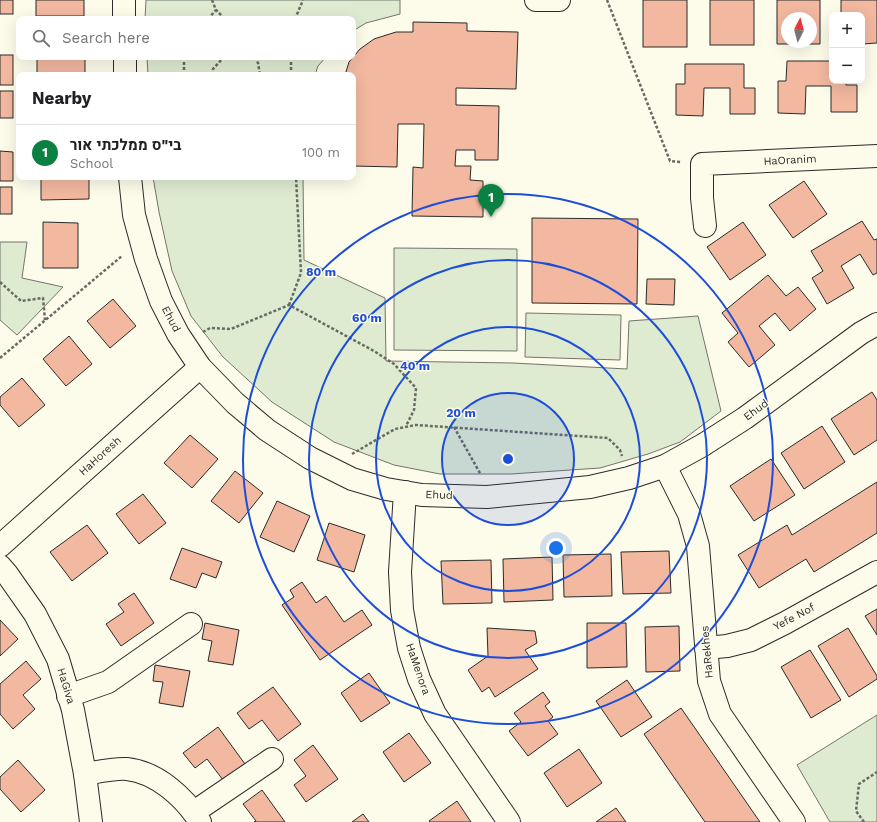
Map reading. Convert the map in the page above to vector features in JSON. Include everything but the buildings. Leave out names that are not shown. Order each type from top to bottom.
[{"type":"street","points":[[124,0],[124,16]]},
{"type":"street","points":[[536,0],[559,0]]},
{"type":"street","points":[[125,60],[125,72]]},
{"type":"street","name":"HaOranim","points":[[702,164],[877,156]]},
{"type":"street","points":[[702,164],[702,198],[705,226]]},
{"type":"street","name":"Ehud","points":[[130,180],[134,215],[146,259],[161,301],[184,343],[200,367],[235,403],[267,430],[310,458],[352,479],[405,492],[422,495],[494,496],[590,487],[629,478],[665,466],[703,445],[745,418],[862,333],[877,324]]},
{"type":"street","name":"HaHoresh","points":[[0,546],[200,367]]},
{"type":"street","name":"HaRekhes","points":[[665,466],[689,514],[698,546],[709,681],[720,714],[794,822]]},
{"type":"street","name":"HaMenora","points":[[405,492],[400,572],[402,610],[409,648],[419,679],[435,714],[509,822]]},
{"type":"street","name":"HaGiva","points":[[0,566],[35,614],[58,660],[73,710],[91,822]]},
{"type":"street","name":"Yefe Nof","points":[[706,648],[727,646],[751,640],[877,572]]},
{"type":"street","points":[[68,696],[108,682],[192,624]]},
{"type":"street","points":[[84,774],[127,769],[147,774],[170,788],[197,817],[272,759]]},
{"type":"path","points":[[212,0],[216,10],[222,16]]},
{"type":"path","points":[[296,16],[303,0]]},
{"type":"path","points":[[607,0],[670,161],[702,164]]},
{"type":"path","points":[[211,16],[216,10]]},
{"type":"path","points":[[184,60],[184,72]]},
{"type":"path","points":[[212,72],[213,69],[221,60]]},
{"type":"path","points":[[256,60],[260,72]]},
{"type":"path","points":[[291,60],[291,72]]},
{"type":"path","points":[[184,343],[210,328],[231,329],[289,305],[301,273],[296,180]]},
{"type":"path","points":[[0,358],[141,240]]},
{"type":"path","points":[[0,282],[21,301],[43,298],[45,321]]},
{"type":"path","points":[[289,305],[374,351],[394,364],[416,388],[414,410],[406,426]]},
{"type":"path","points":[[330,468],[395,429],[416,424],[608,438],[620,450],[629,478]]},
{"type":"path","points":[[454,427],[494,496]]},
{"type":"path","points":[[864,822],[856,810],[859,784],[877,772]]},
{"type":"green space","points":[[146,0],[400,0],[400,14],[366,23],[356,29],[356,16],[145,16]]},
{"type":"green space","points":[[147,60],[323,60],[318,66],[316,72],[148,72]]},
{"type":"green space","points":[[154,180],[303,180],[304,260],[385,298],[386,361],[513,363],[627,369],[629,321],[698,316],[721,411],[680,442],[648,454],[600,468],[511,474],[440,474],[394,465],[334,442],[272,402],[223,357],[191,316],[172,271]]},
{"type":"green space","points":[[0,242],[27,242],[22,278],[63,287],[17,335],[0,320]]},
{"type":"green space","points":[[394,248],[517,249],[517,351],[394,350]]},
{"type":"green space","points":[[526,313],[621,315],[620,360],[525,357]]},
{"type":"green space","points":[[877,715],[877,822],[830,822],[797,765]]},
{"type":"place","name":"בי\"ס ממלכתי אור","points":[[491,217]]}]
